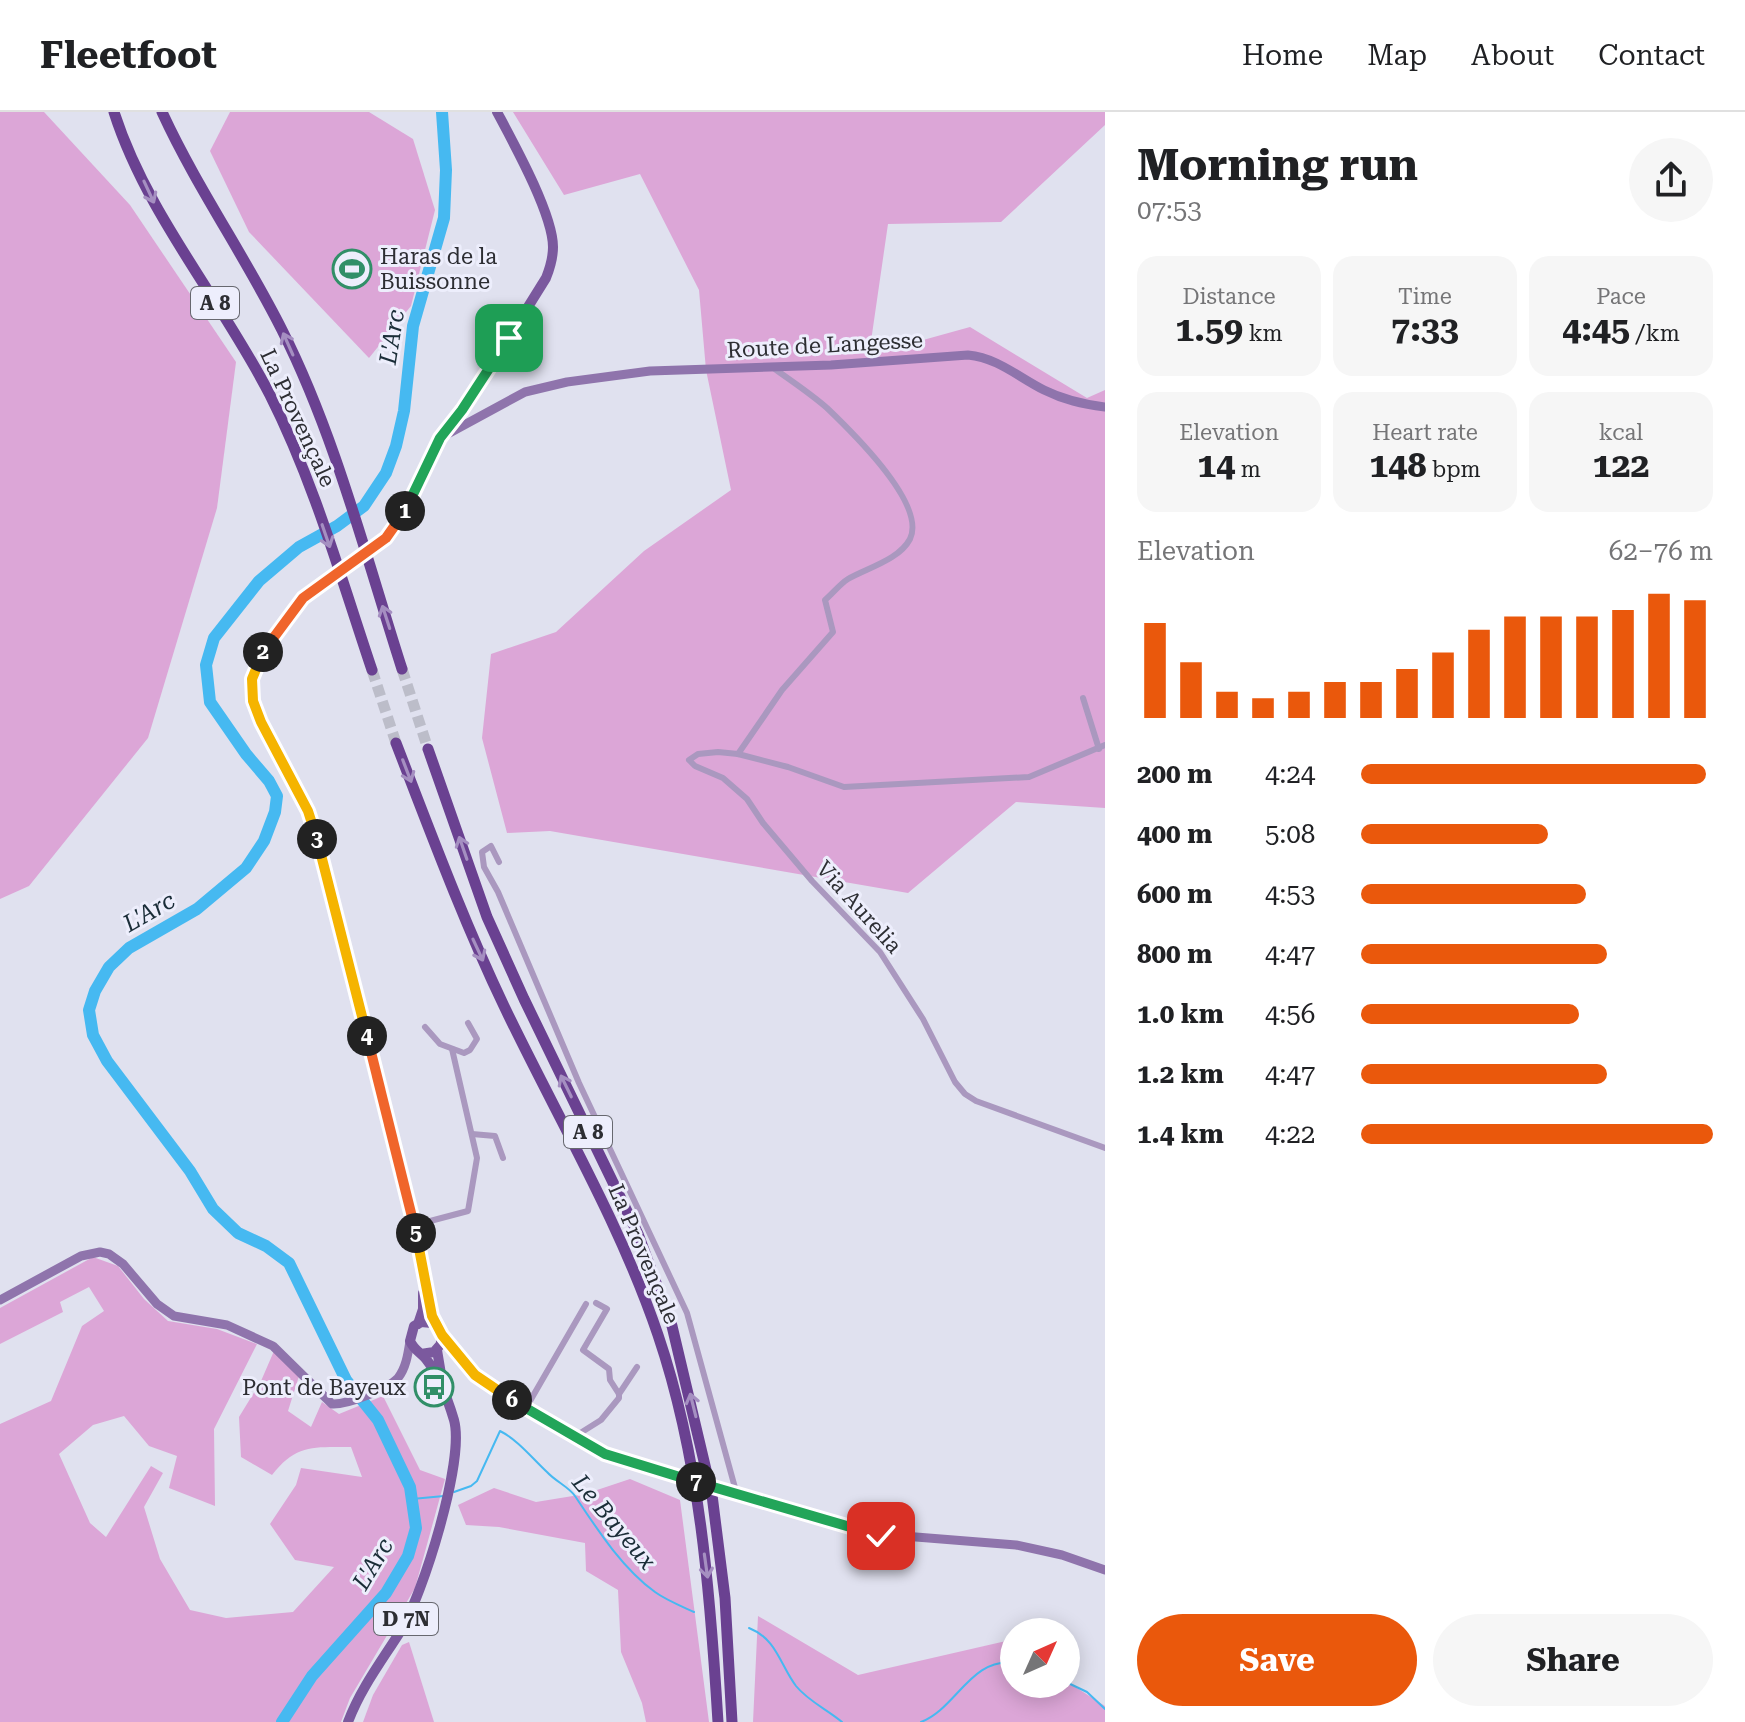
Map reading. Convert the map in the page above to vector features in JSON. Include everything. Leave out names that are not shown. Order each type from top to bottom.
[{"type":"highway","name":"La Provençale","points":[[162,112],[282,331],[337,468],[402,669]]},
{"type":"highway","name":"La Provençale","points":[[115,116],[155,204],[270,395],[310,487],[372,670]]},
{"type":"highway","name":"La Provençale","points":[[396,743],[466,925],[623,1246],[658,1335],[679,1409],[694,1482],[710,1596],[718,1722]]},
{"type":"highway","name":"La Provençale","points":[[428,749],[487,917],[638,1234],[672,1326],[710,1481],[725,1598],[732,1722]]},
{"type":"main road","name":"D 7N","points":[[348,1722],[381,1657],[401,1631],[423,1583],[456,1458],[457,1433],[442,1386],[438,1340],[415,1225],[315,833],[308,811],[261,722],[252,679],[258,661],[296,606],[396,528],[440,438],[502,349],[546,278],[553,245],[546,217],[497,112]]},
{"type":"main road","name":"D 7N","points":[[418,1324],[423,1309],[424,1271]]},
{"type":"main road","points":[[427,1322],[438,1340],[414,1351],[411,1330],[427,1322]]},
{"type":"main road","name":"D 7N","points":[[414,1351],[442,1386]]},
{"type":"street","name":"Route de Langesse","points":[[440,438],[536,388],[650,371],[982,357],[1073,403],[1105,407]]},
{"type":"street","points":[[772,367],[825,406],[884,469],[909,509],[912,529],[909,540],[892,557],[845,581],[825,600],[833,632],[782,690],[738,754],[788,767],[844,787],[1029,777],[1102,747],[1083,698]]},
{"type":"street","name":"Via Aurelia","points":[[738,754],[698,754],[689,760],[695,766],[723,778],[747,799],[812,881],[880,952],[923,1019],[955,1082],[965,1094],[976,1101],[1105,1148]]},
{"type":"street","points":[[499,862],[491,846],[482,852],[484,867],[498,892],[579,1083],[687,1313],[737,1495]]},
{"type":"street","points":[[425,1027],[440,1044],[464,1053],[477,1039],[468,1023]]},
{"type":"street","points":[[415,1225],[468,1211],[477,1158],[452,1049]]},
{"type":"street","points":[[472,1134],[495,1136],[503,1158]]},
{"type":"street","points":[[0,1300],[81,1256],[100,1252],[109,1254],[123,1264],[157,1304],[174,1316],[227,1325],[263,1339],[288,1357],[332,1404],[345,1404],[390,1384],[400,1375],[414,1351]]},
{"type":"street","points":[[596,1303],[607,1309],[583,1350],[609,1369],[610,1380],[619,1394]]},
{"type":"street","points":[[526,1408],[586,1304]]},
{"type":"street","points":[[438,1340],[455,1352],[482,1381],[574,1437],[622,1461],[866,1533],[1016,1545],[1062,1555],[1105,1570]]},
{"type":"street","points":[[574,1437],[601,1420],[619,1398],[637,1367]]},
{"type":"shaded area","points":[[0,112],[44,112],[130,205],[236,362],[217,508],[148,738],[29,886],[0,899]]},
{"type":"shaded area","name":"Haras de la Buissonne","points":[[230,112],[369,112],[413,139],[435,210],[411,306],[369,358],[249,232],[210,151]]},
{"type":"shaded area","points":[[513,112],[1105,112],[1105,125],[1001,222],[888,224],[869,355],[970,327],[1087,398],[1105,390],[1105,808],[1016,802],[908,893],[550,831],[507,833],[482,738],[491,654],[556,632],[644,551],[731,490],[706,370],[699,290],[640,174],[564,195]]},
{"type":"shaded area","points":[[93,1257],[118,1266],[144,1299],[168,1321],[217,1329],[257,1344],[214,1429],[215,1506],[169,1488],[177,1456],[149,1446],[124,1416],[93,1425],[59,1454],[90,1523],[106,1537],[151,1466],[163,1473],[144,1507],[160,1559],[190,1610],[226,1618],[293,1612],[334,1567],[295,1560],[270,1524],[296,1485],[301,1468],[362,1477],[351,1447],[307,1449],[289,1458],[272,1475],[241,1457],[239,1417],[261,1381],[274,1351],[299,1376],[288,1411],[311,1427],[322,1402],[339,1414],[383,1396],[420,1470],[445,1479],[415,1588],[350,1698],[341,1722],[0,1722],[0,1424],[51,1401],[82,1326],[104,1311],[89,1287],[60,1302],[63,1312],[0,1344],[0,1308]]},
{"type":"shaded area","points":[[630,1479],[680,1500],[709,1722],[646,1722],[642,1703],[621,1652],[618,1590],[586,1571],[585,1543],[499,1527],[466,1525],[458,1505],[494,1488],[536,1502],[585,1494]]},
{"type":"shaded area","points":[[758,1616],[858,1675],[1000,1642],[1000,1698],[1080,1698],[1080,1690],[1105,1706],[1105,1722],[753,1722]]},
{"type":"shaded area","points":[[409,1642],[434,1722],[363,1722],[373,1695],[402,1645]]},
{"type":"waterway","name":"L'Arc","points":[[282,1722],[312,1676],[386,1593],[408,1556],[416,1528],[410,1487],[378,1420],[346,1380],[289,1263],[266,1246],[238,1233],[213,1209],[190,1171],[107,1061],[93,1035],[89,1010],[95,991],[109,967],[129,948],[197,909],[246,868],[264,841],[275,812],[277,796],[210,702],[206,665],[214,638],[259,581],[299,547],[337,526],[364,506],[386,473],[404,411],[413,326],[444,218],[446,170],[442,112]]},
{"type":"waterway","name":"Le Bayeux","points":[[454,1492],[477,1481],[500,1431],[519,1444],[572,1493],[632,1572],[664,1598],[694,1612]]},
{"type":"waterway","name":"Le Bayeux","points":[[412,1499],[444,1496]]},
{"type":"waterway","name":"Le Bayeux","points":[[749,1628],[772,1646],[801,1691],[842,1722]]},
{"type":"waterway","name":"Le Bayeux","points":[[921,1722],[944,1706],[975,1676],[1000,1663]]},
{"type":"waterway","name":"Le Bayeux","points":[[1080,1689],[1105,1709]]},
{"type":"tunnel","points":[[402,669],[428,749]]},
{"type":"tunnel","points":[[372,670],[396,743]]},
{"type":"place","name":"Haras de la Buissonne","points":[[352,269]]},
{"type":"place","name":"Pont de Bayeux","points":[[434,1387]]},
{"type":"route","points":[[509,338],[440,438],[396,528],[303,598],[267,645],[252,679],[253,701],[261,722],[308,811],[325,867],[415,1225],[432,1316],[455,1352],[482,1381],[605,1454],[881,1536]]}]
